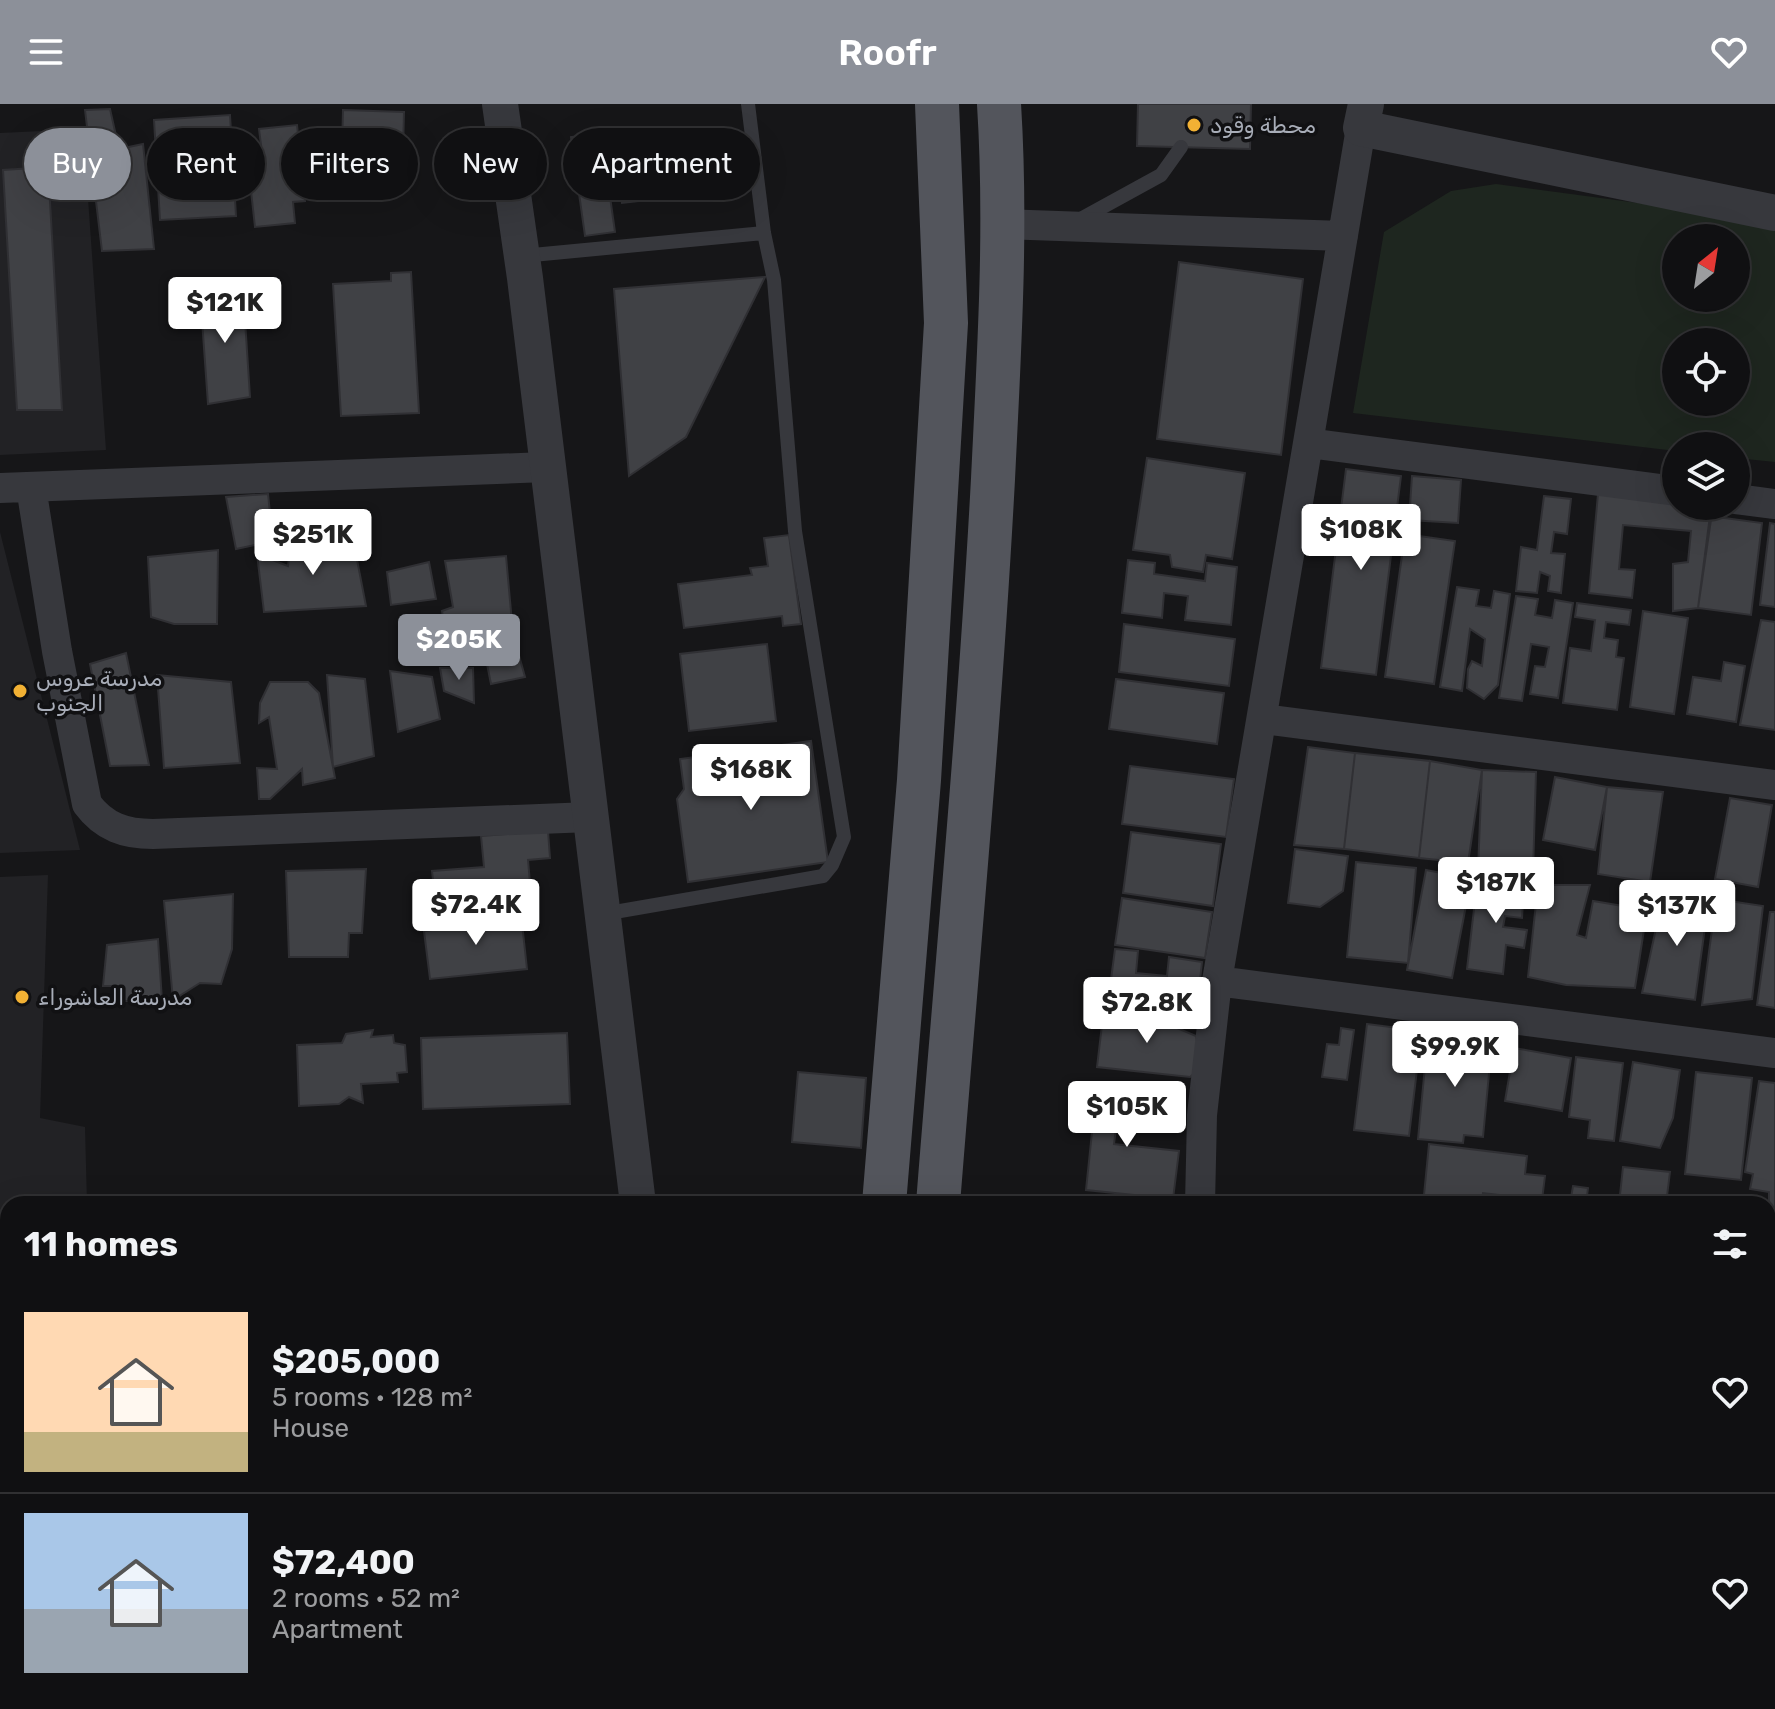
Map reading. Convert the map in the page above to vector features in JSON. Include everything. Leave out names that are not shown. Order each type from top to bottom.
[{"type":"main road","points":[[885,1196],[919,780],[944,366],[946,323],[937,104]]},
{"type":"main road","points":[[939,1196],[987,588],[1002,224],[999,104]]},
{"type":"street","points":[[500,104],[522,256],[636,1196]]},
{"type":"street","points":[[1200,1196],[1202,1115],[1217,981],[1364,116],[1775,213]]},
{"type":"street","points":[[1002,224],[1343,236]]},
{"type":"street","points":[[1308,443],[1662,489]]},
{"type":"street","points":[[0,488],[546,467]]},
{"type":"street","points":[[31,487],[57,651],[87,804],[98,818],[130,834],[153,834],[590,817]]},
{"type":"street","points":[[1750,501],[1775,504]]},
{"type":"street","points":[[1263,719],[1775,785]]},
{"type":"street","points":[[1217,981],[1775,1053]]},
{"type":"lane","points":[[602,914],[823,876],[832,865],[844,837],[795,531],[774,280],[764,233],[748,104]]},
{"type":"lane","points":[[1066,226],[1161,175],[1181,147]]},
{"type":"lane","points":[[522,256],[764,233]]},
{"type":"shaded area","points":[[24,132],[24,200],[88,200],[106,450],[0,455],[0,133]]},
{"type":"shaded area","points":[[1496,184],[1653,205],[1750,224],[1662,224],[1662,312],[1750,312],[1750,224],[1775,229],[1775,462],[1750,459],[1750,432],[1662,432],[1662,449],[1353,413],[1384,232],[1451,191]]},
{"type":"shaded area","name":"مدرسة عروس الجنوب","points":[[0,532],[80,850],[0,853]]},
{"type":"shaded area","name":"مدرسة العاشوراء","points":[[48,875],[40,1118],[85,1127],[87,1196],[0,1196],[0,877]]},
{"type":"building","name":"محطة وقود","points":[[1138,104],[1251,104],[1250,149],[1137,146]]},
{"type":"building","points":[[110,109],[114,128],[87,128],[85,110]]},
{"type":"building","points":[[343,110],[404,112],[404,128],[343,128]]},
{"type":"building","points":[[230,115],[231,128],[154,128],[154,120]]},
{"type":"building","points":[[297,125],[297,128],[281,128],[281,200],[305,200],[293,202],[295,223],[255,227],[252,200],[265,200],[265,128]]},
{"type":"building","points":[[143,144],[154,249],[102,251],[96,200],[131,200],[131,146]]},
{"type":"building","points":[[24,169],[24,200],[50,200],[62,410],[17,410],[3,170]]},
{"type":"building","points":[[159,200],[235,200],[236,216],[160,220]]},
{"type":"building","points":[[580,200],[610,200],[615,232],[585,236]]},
{"type":"building","points":[[1179,262],[1303,279],[1281,455],[1157,439]]},
{"type":"building","points":[[411,272],[419,413],[341,416],[333,284],[391,281],[391,273]]},
{"type":"building","points":[[765,277],[686,437],[629,476],[614,289]]},
{"type":"building","points":[[243,289],[250,397],[208,404],[200,292]]},
{"type":"building","points":[[1147,458],[1245,473],[1232,559],[1206,555],[1203,572],[1172,567],[1170,555],[1133,550]]},
{"type":"building","points":[[1346,469],[1401,476],[1376,675],[1321,668]]},
{"type":"building","points":[[1412,476],[1461,480],[1458,523],[1409,520]]},
{"type":"building","points":[[268,494],[273,541],[236,549],[226,497]]},
{"type":"building","points":[[1598,494],[1662,501],[1662,520],[1711,520],[1698,608],[1673,611],[1673,564],[1688,562],[1691,531],[1623,525],[1619,569],[1635,570],[1632,598],[1589,593]]},
{"type":"building","points":[[1544,496],[1571,499],[1567,534],[1554,532],[1551,553],[1565,554],[1561,593],[1548,591],[1550,576],[1540,572],[1537,593],[1516,591],[1521,547],[1537,550]]},
{"type":"building","points":[[1709,520],[1762,523],[1751,615],[1698,608]]},
{"type":"building","points":[[1770,523],[1775,524],[1775,607],[1760,605]]},
{"type":"building","points":[[1405,534],[1455,541],[1434,684],[1385,677]]},
{"type":"building","points":[[789,535],[801,624],[783,626],[782,616],[684,628],[678,584],[752,575],[750,568],[768,566],[764,538]]},
{"type":"building","points":[[353,539],[366,606],[264,612],[257,554],[288,566],[291,540]]},
{"type":"building","points":[[218,550],[217,624],[174,624],[151,617],[148,557]]},
{"type":"building","points":[[506,556],[513,634],[447,644],[442,611],[453,607],[445,561]]},
{"type":"building","points":[[1128,560],[1155,563],[1154,574],[1205,581],[1207,563],[1237,567],[1231,625],[1185,620],[1188,596],[1164,593],[1162,618],[1122,613]]},
{"type":"building","points":[[429,562],[436,599],[391,605],[387,572]]},
{"type":"building","points":[[1457,587],[1479,590],[1476,606],[1491,608],[1494,591],[1510,594],[1498,685],[1484,699],[1467,688],[1468,669],[1472,661],[1482,666],[1485,639],[1470,629],[1462,691],[1440,687]]},
{"type":"building","points":[[1516,596],[1538,599],[1535,615],[1552,618],[1555,600],[1573,603],[1558,698],[1530,694],[1535,666],[1545,667],[1549,647],[1531,644],[1522,701],[1499,698]]},
{"type":"building","points":[[1577,603],[1631,610],[1629,625],[1606,622],[1604,638],[1618,640],[1616,657],[1624,658],[1617,710],[1563,703],[1570,648],[1591,651],[1595,620],[1575,617]]},
{"type":"building","points":[[1643,611],[1688,618],[1674,714],[1630,707]]},
{"type":"building","points":[[1761,620],[1775,622],[1775,730],[1740,725]]},
{"type":"building","points":[[1124,624],[1235,639],[1229,686],[1119,672]]},
{"type":"building","points":[[513,634],[525,677],[491,684],[482,639]]},
{"type":"building","points":[[767,644],[776,721],[689,731],[680,654]]},
{"type":"building","points":[[126,653],[149,765],[110,766],[90,664]]},
{"type":"building","points":[[1724,662],[1745,666],[1736,722],[1687,714],[1693,677],[1721,681]]},
{"type":"building","points":[[440,668],[473,668],[474,703],[444,691]]},
{"type":"building","points":[[390,671],[432,677],[440,719],[398,732]]},
{"type":"building","points":[[157,675],[231,682],[240,763],[164,768]]},
{"type":"building","points":[[327,675],[365,679],[374,756],[333,767]]},
{"type":"building","points":[[1116,679],[1224,693],[1217,744],[1109,729]]},
{"type":"building","points":[[270,682],[308,682],[319,693],[335,778],[303,785],[302,769],[270,799],[259,799],[257,768],[277,769],[269,717],[259,723],[260,703]]},
{"type":"building","points":[[811,741],[828,862],[688,882],[677,799],[684,789],[680,759]]},
{"type":"building","points":[[1308,747],[1355,753],[1344,849],[1294,845]]},
{"type":"building","points":[[1355,753],[1430,761],[1419,858],[1344,849]]},
{"type":"building","points":[[1430,761],[1482,770],[1468,863],[1419,858]]},
{"type":"building","points":[[1130,766],[1234,779],[1226,837],[1122,824]]},
{"type":"building","points":[[1482,770],[1536,772],[1533,872],[1478,870]]},
{"type":"building","points":[[1555,777],[1607,787],[1595,850],[1543,840]]},
{"type":"building","points":[[1607,787],[1663,792],[1650,882],[1598,874]]},
{"type":"building","points":[[1730,798],[1772,805],[1758,887],[1715,879]]},
{"type":"building","points":[[548,831],[550,858],[528,860],[532,906],[449,913],[448,897],[435,898],[432,871],[484,867],[481,836]]},
{"type":"building","points":[[1131,832],[1221,844],[1213,906],[1123,893]]},
{"type":"building","points":[[1295,849],[1348,856],[1343,891],[1320,907],[1288,903]]},
{"type":"building","points":[[1356,862],[1416,868],[1408,963],[1347,957]]},
{"type":"building","points":[[366,869],[362,933],[349,933],[348,957],[289,957],[286,871]]},
{"type":"building","points":[[1426,870],[1447,874],[1445,885],[1469,890],[1452,978],[1407,970]]},
{"type":"building","points":[[1491,873],[1532,878],[1530,891],[1505,887],[1503,901],[1523,903],[1522,918],[1505,916],[1503,927],[1527,930],[1524,948],[1506,945],[1503,974],[1467,969],[1476,892],[1489,894]]},
{"type":"building","points":[[1538,885],[1590,885],[1577,935],[1586,938],[1593,901],[1647,910],[1635,988],[1566,985],[1528,977]]},
{"type":"building","points":[[233,894],[232,949],[221,984],[200,983],[173,1000],[164,901]]},
{"type":"building","points":[[1663,896],[1709,898],[1695,1000],[1642,993]]},
{"type":"building","points":[[1122,898],[1212,912],[1205,958],[1115,945]]},
{"type":"building","points":[[1716,899],[1763,906],[1752,999],[1702,1005]]},
{"type":"building","points":[[1770,912],[1775,912],[1775,1008],[1757,1005]]},
{"type":"building","points":[[521,914],[527,969],[430,979],[424,931],[439,929],[439,923]]},
{"type":"building","points":[[158,939],[162,1001],[121,1001],[118,986],[103,986],[107,945]]},
{"type":"building","points":[[1115,949],[1138,951],[1136,973],[1167,976],[1169,957],[1202,962],[1198,998],[1110,987]]},
{"type":"building","points":[[1104,1008],[1169,1015],[1165,1023],[1196,1036],[1203,1066],[1190,1077],[1097,1067]]},
{"type":"building","points":[[1367,1024],[1399,1028],[1396,1050],[1419,1053],[1409,1136],[1354,1130]]},
{"type":"building","points":[[1341,1028],[1354,1030],[1347,1080],[1322,1077],[1327,1044],[1339,1045]]},
{"type":"building","points":[[373,1030],[371,1037],[393,1035],[394,1043],[405,1045],[407,1072],[397,1073],[398,1082],[361,1084],[363,1103],[349,1097],[339,1104],[299,1106],[297,1045],[342,1043],[346,1034]]},
{"type":"building","points":[[567,1033],[570,1104],[423,1109],[421,1038]]},
{"type":"building","points":[[1428,1035],[1492,1042],[1483,1137],[1464,1135],[1463,1143],[1418,1139]]},
{"type":"building","points":[[1514,1048],[1571,1058],[1562,1111],[1505,1101]]},
{"type":"building","points":[[1576,1057],[1623,1063],[1614,1141],[1588,1138],[1590,1120],[1569,1117]]},
{"type":"building","points":[[1633,1062],[1680,1070],[1673,1118],[1660,1148],[1620,1141]]},
{"type":"building","points":[[798,1072],[866,1078],[861,1148],[792,1142]]},
{"type":"building","points":[[1696,1072],[1752,1078],[1741,1180],[1685,1174]]},
{"type":"building","points":[[1759,1081],[1775,1083],[1775,1196],[1750,1189],[1753,1174],[1745,1172]]},
{"type":"building","points":[[1097,1084],[1154,1090],[1151,1116],[1118,1113],[1114,1144],[1179,1151],[1173,1196],[1086,1190]]},
{"type":"building","points":[[1429,1144],[1527,1156],[1525,1174],[1545,1176],[1542,1196],[1483,1193],[1483,1196],[1424,1195]]},
{"type":"building","points":[[1623,1167],[1670,1172],[1667,1196],[1620,1196]]},
{"type":"building","points":[[1573,1186],[1588,1188],[1587,1196],[1571,1196]]},
{"type":"place","name":"محطة وقود","points":[[1194,125]]},
{"type":"place","name":"مدرسة عروس الجنوب","points":[[20,691]]},
{"type":"place","name":"مدرسة العاشوراء","points":[[22,997]]}]
